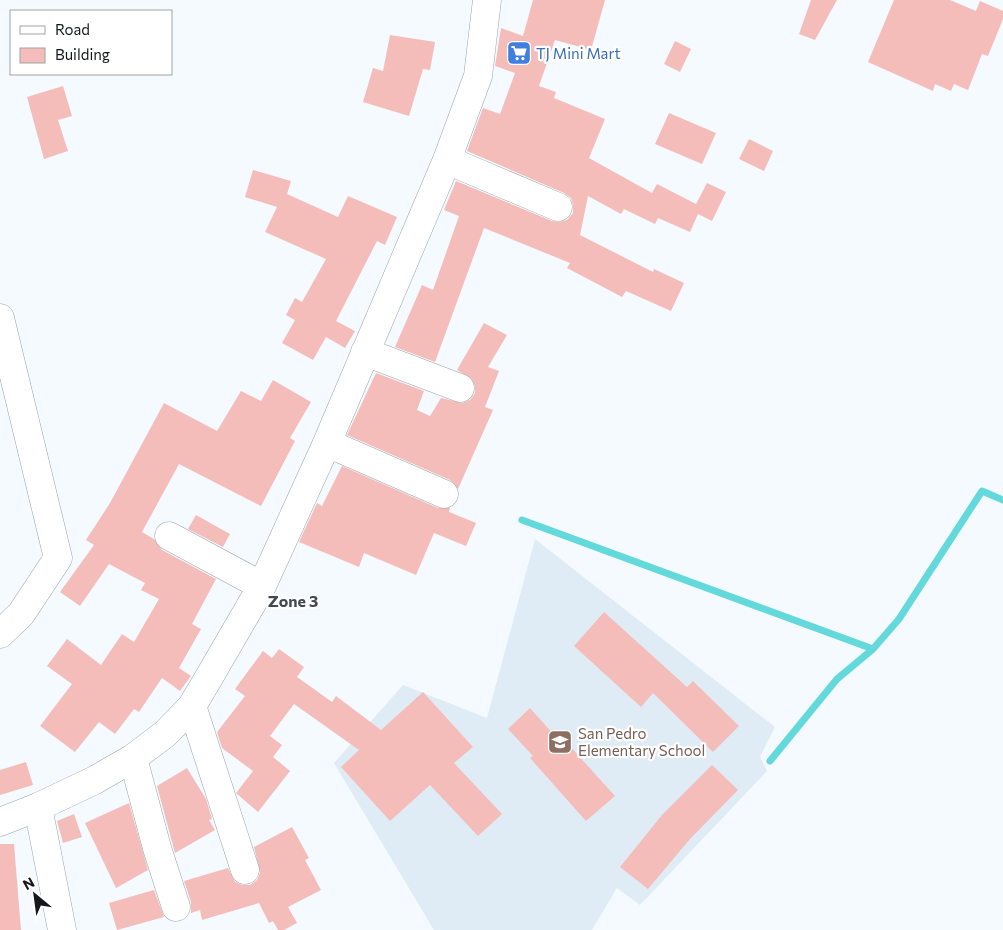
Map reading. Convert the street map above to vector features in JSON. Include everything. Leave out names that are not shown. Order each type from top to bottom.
[{"type":"street","points":[[0,822],[38,807],[95,780],[133,758],[165,734],[192,706],[262,586],[327,443],[447,160],[478,76],[487,0]]},
{"type":"street","points":[[447,160],[558,207]]},
{"type":"street","points":[[0,318],[58,558],[20,614],[0,634]]},
{"type":"street","points":[[366,352],[460,388]]},
{"type":"street","points":[[327,443],[444,494]]},
{"type":"street","points":[[169,536],[262,586]]},
{"type":"street","points":[[192,706],[245,870]]},
{"type":"street","points":[[133,758],[157,848],[176,907]]},
{"type":"street","points":[[38,807],[62,930]]},
{"type":"shaded area","name":"San Pedro Elementary School","points":[[535,539],[775,727],[760,757],[767,771],[640,905],[617,888],[592,930],[434,930],[334,763],[403,685],[487,718]]},
{"type":"building","points":[[533,0],[605,0],[591,50],[555,40],[539,86],[556,92],[554,98],[605,119],[589,158],[652,193],[657,184],[696,204],[707,183],[726,192],[712,221],[698,214],[690,232],[658,218],[655,224],[624,209],[621,214],[588,196],[580,235],[653,272],[654,269],[684,283],[671,311],[626,291],[622,297],[567,268],[570,263],[484,228],[435,362],[395,347],[422,285],[433,290],[459,216],[444,210],[456,181],[552,221],[567,220],[573,213],[571,198],[564,193],[467,151],[483,108],[500,114],[515,73],[495,66],[501,28],[523,36]]},
{"type":"building","points":[[811,0],[837,0],[815,40],[799,34]]},
{"type":"building","points":[[894,0],[950,0],[976,11],[980,1],[1003,11],[1003,19],[988,56],[982,54],[968,90],[954,84],[951,91],[935,84],[933,91],[868,62]]},
{"type":"building","points":[[390,35],[435,42],[430,70],[423,69],[409,116],[363,102],[373,68],[383,71]]},
{"type":"building","points":[[675,41],[691,49],[680,72],[664,64]]},
{"type":"building","points":[[63,86],[72,116],[58,120],[68,151],[44,159],[27,97]]},
{"type":"building","points":[[669,113],[716,133],[702,164],[655,144]]},
{"type":"building","points":[[749,139],[773,151],[764,171],[739,159]]},
{"type":"building","points":[[253,170],[291,181],[287,194],[338,217],[348,196],[397,217],[385,245],[377,241],[336,321],[355,331],[345,348],[326,337],[313,360],[282,343],[295,320],[286,315],[295,298],[302,302],[326,259],[265,232],[277,207],[245,197]]},
{"type":"building","points":[[484,323],[507,335],[488,367],[499,371],[485,407],[493,410],[458,489],[450,480],[347,435],[376,373],[424,391],[417,410],[430,416],[441,398],[462,403],[470,400],[475,393],[472,379],[457,370]]},
{"type":"building","points":[[273,380],[311,402],[290,438],[295,441],[261,506],[179,464],[142,532],[154,539],[162,550],[216,579],[192,624],[201,629],[179,668],[191,676],[180,691],[162,678],[139,712],[134,709],[115,734],[99,722],[75,752],[40,726],[72,684],[47,666],[67,639],[101,665],[122,634],[134,642],[159,599],[141,590],[145,583],[109,564],[80,606],[60,592],[94,545],[86,540],[110,503],[164,403],[217,431],[241,391],[261,401]]},
{"type":"building","points":[[342,466],[438,508],[450,508],[449,512],[476,523],[466,546],[434,533],[416,575],[364,553],[359,567],[299,542],[317,503],[322,506]]},
{"type":"building","points":[[196,515],[230,534],[223,547],[188,529]]},
{"type":"building","points":[[604,612],[687,687],[693,681],[739,726],[713,752],[653,693],[641,707],[574,646]]},
{"type":"building","points":[[279,649],[304,667],[297,677],[332,702],[336,696],[381,730],[423,692],[473,747],[454,763],[502,814],[478,836],[430,785],[390,821],[341,767],[359,750],[294,704],[270,736],[282,745],[273,757],[290,771],[258,812],[236,793],[253,771],[222,748],[217,732],[245,696],[235,689],[263,651],[272,658]]},
{"type":"building","points":[[530,708],[555,736],[558,733],[615,796],[586,821],[530,758],[533,756],[508,729]]},
{"type":"building","points":[[26,762],[33,785],[0,795],[0,770]]},
{"type":"building","points":[[712,765],[738,790],[690,839],[648,889],[620,867],[662,815]]},
{"type":"building","points":[[187,768],[206,799],[212,819],[209,820],[215,830],[175,853],[157,786]]},
{"type":"building","points":[[129,803],[148,870],[116,888],[85,823]]},
{"type":"building","points":[[74,814],[82,837],[63,843],[57,821]]},
{"type":"building","points":[[292,827],[309,858],[305,860],[321,890],[288,907],[297,923],[284,930],[278,930],[273,921],[269,923],[259,903],[202,920],[200,910],[191,913],[191,902],[184,881],[228,868],[235,882],[242,885],[250,885],[257,880],[260,873],[254,847]]},
{"type":"building","points":[[0,844],[14,844],[21,930],[0,930]]},
{"type":"building","points":[[154,890],[164,917],[117,930],[109,903]]},
{"type":"waterway","points":[[770,761],[837,679],[873,649],[899,619],[982,491],[1003,500]]},
{"type":"waterway","points":[[522,520],[873,649]]},
{"type":"place","name":"TJ Mini Mart","points":[[519,53]]},
{"type":"place","name":"San Pedro Elementary School","points":[[560,742]]},
{"type":"district","name":"Zone 3","points":[[293,600]]}]
